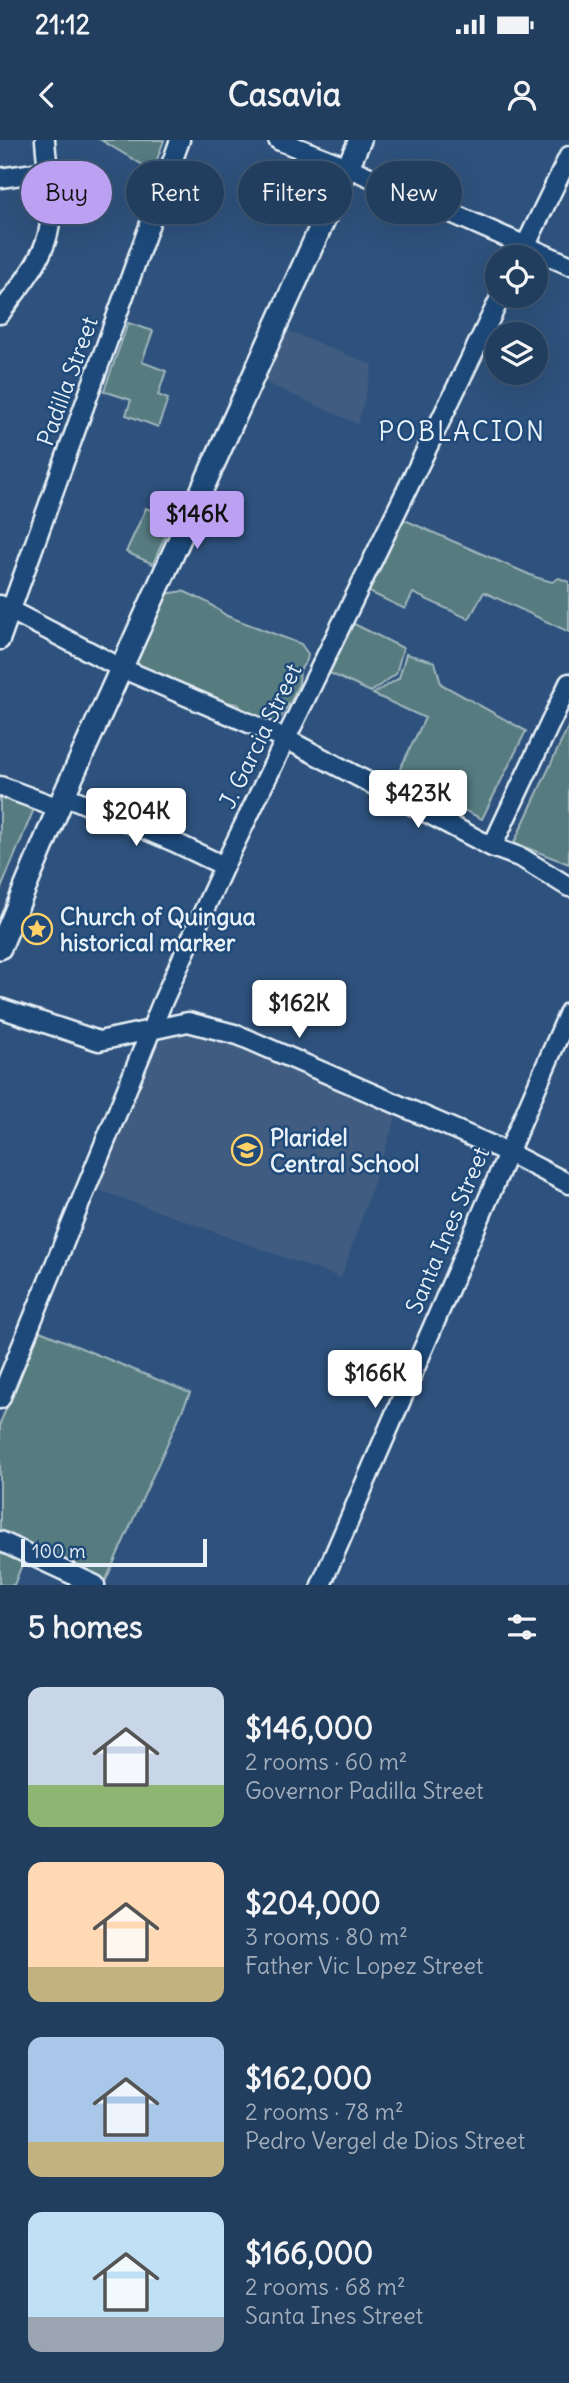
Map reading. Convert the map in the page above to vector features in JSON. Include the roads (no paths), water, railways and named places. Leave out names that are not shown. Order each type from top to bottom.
[{"type":"main road","points":[[350,161],[359,140]]},
{"type":"main road","points":[[0,948],[121,668],[321,224]]},
{"type":"street","points":[[44,140],[47,161]]},
{"type":"street","name":"Padilla Street","points":[[0,640],[5,607],[180,140]]},
{"type":"street","points":[[278,140],[332,161]]},
{"type":"street","points":[[526,245],[569,156]]},
{"type":"street","points":[[352,169],[510,245]]},
{"type":"street","points":[[0,177],[21,174]]},
{"type":"street","points":[[0,314],[38,257],[48,234],[49,224]]},
{"type":"street","points":[[548,259],[569,265]]},
{"type":"street","name":"J. Garcia Street","points":[[0,1399],[162,1003],[224,866],[495,308]]},
{"type":"street","points":[[5,607],[121,668],[286,739],[492,847],[522,858],[569,887]]},
{"type":"street","points":[[492,847],[569,683]]},
{"type":"street","points":[[0,786],[62,802],[174,842],[224,866]]},
{"type":"street","points":[[162,1003],[188,1022],[255,1042],[507,1152],[569,1184]]},
{"type":"street","points":[[0,1008],[99,1041],[188,1022]]},
{"type":"street","name":"Santa Ines Street","points":[[321,1585],[569,1012]]},
{"type":"street","points":[[0,1541],[95,1585]]},
{"type":"place","name":"Church of Quingua historical marker","points":[[37,929]]},
{"type":"place","name":"Plaridel Central School","points":[[247,1150]]},
{"type":"district","name":"POBLACION","points":[[462,431]]}]
